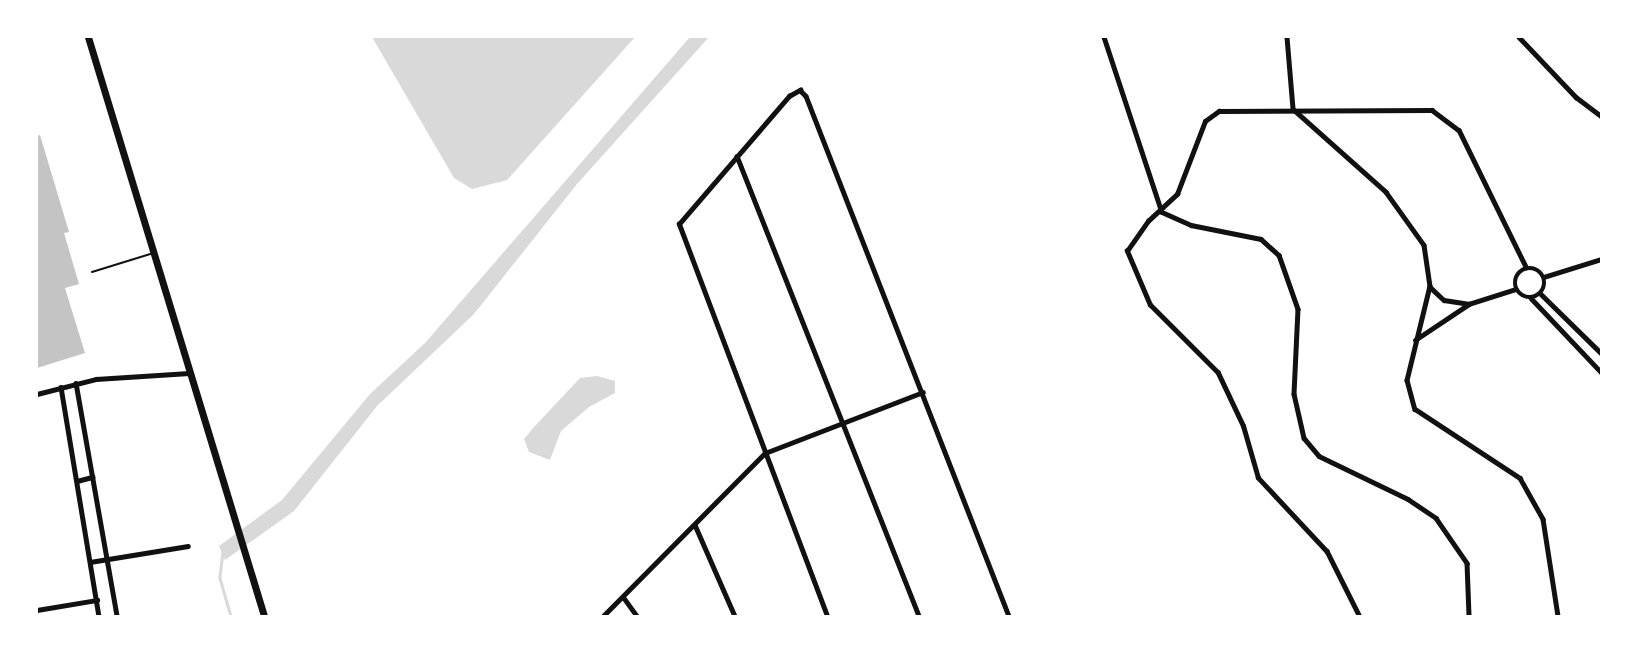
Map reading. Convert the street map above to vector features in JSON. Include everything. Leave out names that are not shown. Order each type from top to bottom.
[{"type":"main road","points":[[88,37],[151,253],[264,616]]},
{"type":"street","points":[[1104,37],[1162,212],[1191,225],[1261,239],[1272,246],[1298,309],[1293,394],[1304,438],[1319,456],[1408,499],[1436,517],[1467,563],[1469,616]]},
{"type":"street","points":[[1287,37],[1293,109],[1360,166],[1403,212],[1424,245],[1430,286],[1407,380],[1415,409],[1448,435],[1507,466],[1534,498],[1543,519],[1558,616]]},
{"type":"street","points":[[1519,37],[1576,97],[1601,116]]},
{"type":"street","points":[[827,616],[679,224],[789,96],[803,91],[1009,616]]},
{"type":"street","points":[[1359,616],[1327,552],[1258,478],[1242,426],[1218,373],[1150,305],[1134,275],[1127,251],[1148,221],[1162,212],[1180,190],[1208,116],[1241,108],[1432,110],[1446,117],[1459,130],[1526,267]]},
{"type":"street","points":[[737,156],[845,423],[919,616]]},
{"type":"street","points":[[1544,277],[1601,259]]},
{"type":"street","points":[[1526,267],[1539,270],[1544,277],[1541,294]]},
{"type":"street","points":[[1516,289],[1516,276],[1526,267]]},
{"type":"street","points":[[1430,286],[1444,300],[1469,304]]},
{"type":"street","points":[[1415,340],[1469,304],[1516,289],[1531,298],[1601,372]]},
{"type":"street","points":[[1531,298],[1541,294]]},
{"type":"street","points":[[1541,294],[1601,353]]},
{"type":"street","points":[[37,394],[76,383],[190,373]]},
{"type":"street","points":[[76,383],[117,616]]},
{"type":"street","points":[[61,387],[99,616]]},
{"type":"street","points":[[603,616],[624,598],[765,453],[923,393]]},
{"type":"street","points":[[77,481],[92,477]]},
{"type":"street","points":[[695,524],[735,616]]},
{"type":"street","points":[[90,562],[188,546]]},
{"type":"street","points":[[624,598],[636,616]]},
{"type":"street","points":[[37,610],[97,600]]},
{"type":"lane","points":[[92,272],[151,253]]},
{"type":"shaded area","points":[[372,37],[635,37],[507,180],[472,189],[454,178]]},
{"type":"shaded area","points":[[690,37],[709,37],[577,184],[474,314],[377,406],[294,511],[225,560],[219,546],[282,500],[370,394],[425,343]]},
{"type":"shaded area","points":[[597,376],[615,381],[615,393],[589,407],[561,431],[550,460],[529,452],[524,439],[534,427],[580,378]]},
{"type":"building","points":[[40,135],[69,232],[64,233],[79,284],[65,288],[85,353],[37,368],[37,136]]},
{"type":"waterway","points":[[223,552],[220,578],[231,616]]}]
